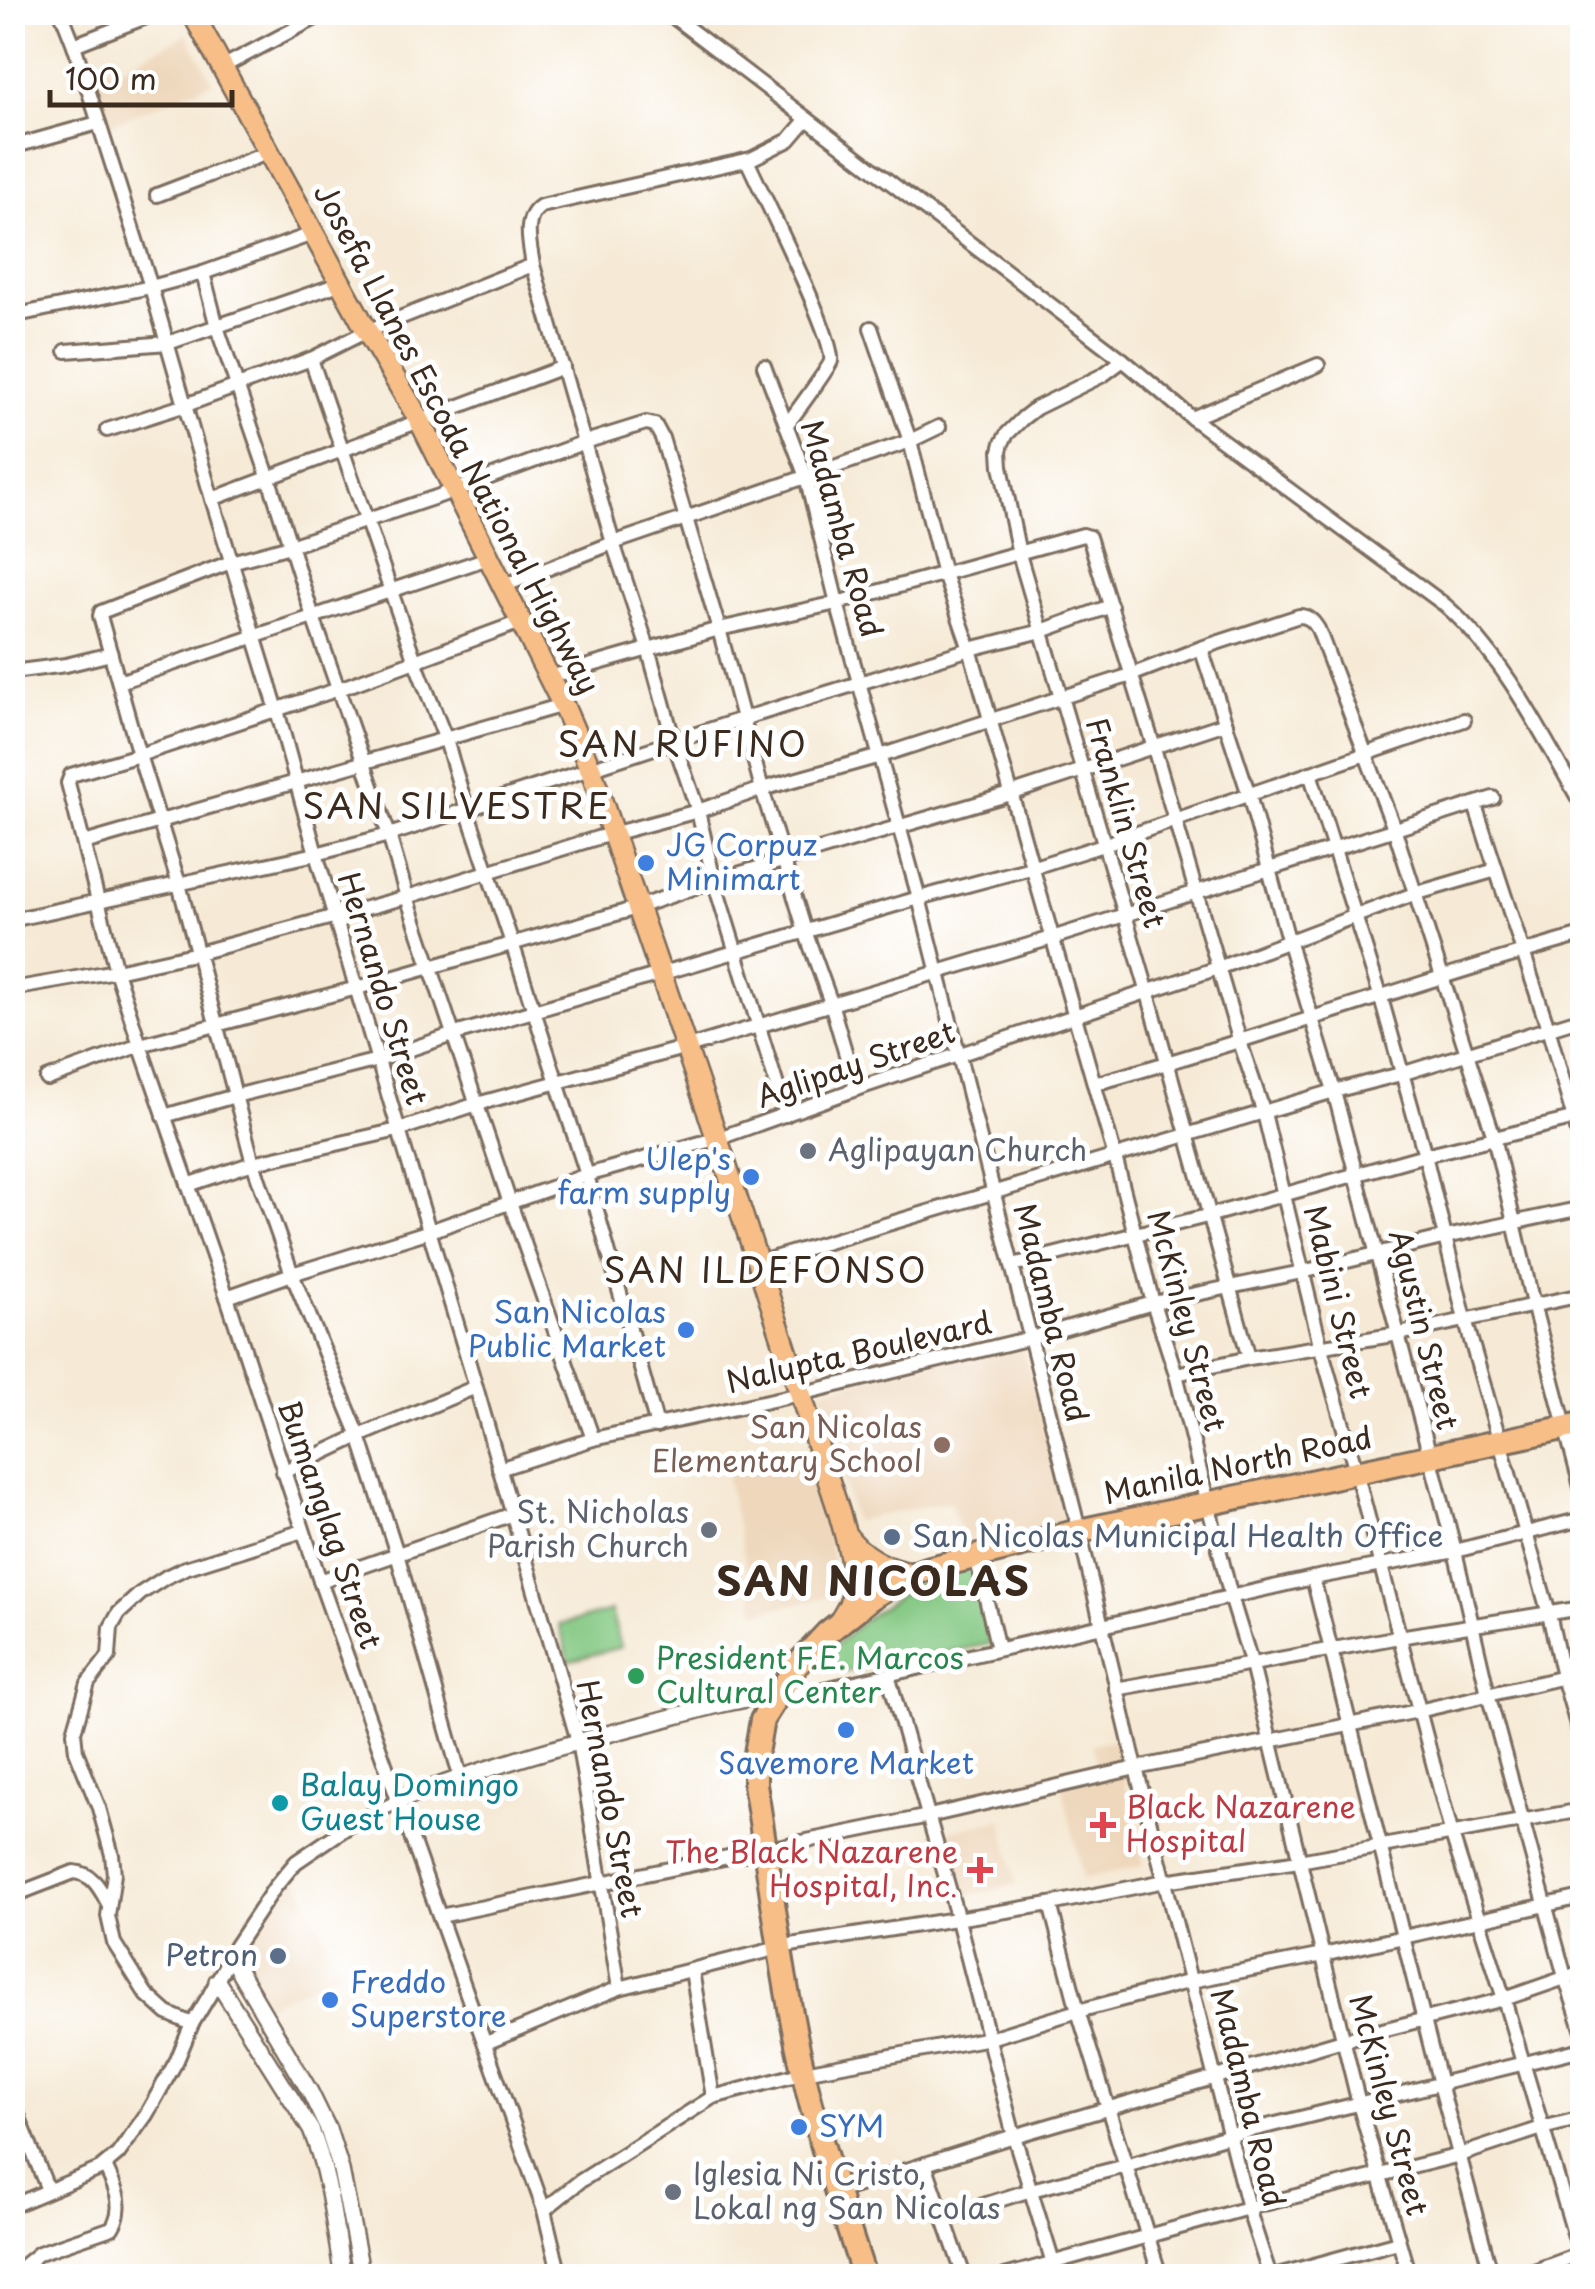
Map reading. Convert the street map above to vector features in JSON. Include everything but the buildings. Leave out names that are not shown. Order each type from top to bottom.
[{"type":"highway","name":"Manila North Road","points":[[864,2276],[803,2073],[779,1948],[755,1784],[762,1720],[796,1666],[826,1633],[886,1588],[913,1574],[1079,1531],[1574,1426]]},
{"type":"main road","name":"Josefa Llanes Escoda National Highway","points":[[192,12],[420,421],[523,621],[591,770],[717,1138],[850,1551],[852,1600],[838,1625]]},
{"type":"main road","points":[[844,1533],[870,1557],[894,1570],[913,1574]]},
{"type":"street","name":"Hernando Street","points":[[61,12],[151,287],[578,1741],[619,1988]]},
{"type":"street","points":[[74,45],[159,12]]},
{"type":"street","points":[[222,67],[327,12]]},
{"type":"street","points":[[667,12],[1123,360],[1192,418],[1455,614],[1513,684],[1582,806]]},
{"type":"street","points":[[786,1115],[533,265],[529,219],[535,208],[747,160],[788,140],[806,119]]},
{"type":"street","points":[[12,147],[98,123]]},
{"type":"street","points":[[158,194],[270,152]]},
{"type":"street","points":[[747,160],[804,285],[832,359],[786,424]]},
{"type":"street","points":[[12,316],[203,273],[315,233]]},
{"type":"street","points":[[107,430],[186,406],[311,359],[368,331],[533,265]]},
{"type":"street","points":[[203,273],[217,327],[313,617],[593,1440]]},
{"type":"street","points":[[66,350],[168,344],[342,283]]},
{"type":"street","name":"McKinley Street","points":[[871,328],[910,441],[944,574],[970,649],[1176,1374],[1231,1597],[1252,1665],[1358,2104],[1409,2276]]},
{"type":"street","points":[[311,359],[446,740],[587,1174],[658,1426]]},
{"type":"street","name":"Franklin Street","points":[[1123,360],[1104,375],[1036,408],[1006,434],[1000,451],[1001,466],[1019,554],[1148,992],[1250,1358]]},
{"type":"street","points":[[1192,418],[1318,365]]},
{"type":"street","name":"Madamba Road","points":[[764,366],[806,477],[900,828],[1248,2208],[1272,2276]]},
{"type":"street","points":[[212,499],[563,367]]},
{"type":"street","points":[[460,1776],[359,1436],[292,1274],[253,1163],[179,884],[100,616],[103,609],[232,562],[454,491],[585,442],[646,424],[655,425],[686,518],[804,931],[831,1003],[856,1089]]},
{"type":"street","points":[[504,586],[938,428]]},
{"type":"street","name":"Mabini Street","points":[[1019,554],[1084,535],[1092,542],[1194,892],[1264,1113],[1321,1348],[1452,1834],[1582,2256]]},
{"type":"street","points":[[550,677],[718,629],[837,603],[1019,554]]},
{"type":"street","points":[[120,682],[488,558]]},
{"type":"street","points":[[16,919],[389,835],[1110,606]]},
{"type":"street","points":[[12,989],[198,953],[407,896],[880,756],[1063,698],[1298,616],[1308,617],[1318,629],[1394,831],[1494,1137],[1533,1304],[1574,1426],[1582,1491]]},
{"type":"street","points":[[139,755],[339,689],[523,621]]},
{"type":"street","name":"Agustin Street","points":[[1201,648],[1271,869],[1357,1174],[1488,1694],[1582,2029]]},
{"type":"street","points":[[12,672],[112,654]]},
{"type":"street","points":[[84,844],[563,704]]},
{"type":"street","points":[[164,1116],[378,1060],[804,931],[1031,868],[1464,720]]},
{"type":"street","points":[[47,1079],[140,1046],[357,988],[900,828],[1226,724]]},
{"type":"street","name":"Bumanglag Street","points":[[139,755],[71,775],[68,783],[116,971],[320,1581],[544,2210],[560,2276]]},
{"type":"street","points":[[1310,773],[1426,1155],[1466,1319],[1582,1742]]},
{"type":"street","points":[[188,1185],[253,1163],[398,1130],[477,1104],[685,1048],[1052,938],[1493,798]]},
{"type":"street","points":[[1476,805],[1582,1146]]},
{"type":"street","name":"Aglipay Street","points":[[227,1297],[430,1231],[587,1174],[786,1115],[1218,968],[1414,894],[1496,870]]},
{"type":"street","points":[[1094,1084],[1582,935]]},
{"type":"street","points":[[757,1263],[1582,1018]]},
{"type":"street","points":[[1013,1265],[1576,1118]]},
{"type":"street","name":"Nalupta Boulevard","points":[[499,1468],[593,1440],[1031,1338],[1153,1302],[1582,1208]]},
{"type":"street","points":[[1176,1374],[1399,1334],[1582,1295]]},
{"type":"street","points":[[284,1472],[476,1386]]},
{"type":"street","points":[[320,1581],[513,1514]]},
{"type":"street","points":[[12,2206],[105,2166],[129,2142],[177,2060],[230,1956],[275,1887],[296,1862],[352,1824],[399,1802],[460,1776],[748,1697],[816,1691],[1313,1578],[1455,1551],[1582,1519]]},
{"type":"street","points":[[192,2024],[167,2013],[146,1994],[114,1943],[108,1916],[114,1874],[112,1855],[74,1740],[88,1684],[109,1656],[110,1627],[119,1613],[166,1576],[303,1530]]},
{"type":"street","points":[[976,1556],[998,1649]]},
{"type":"street","points":[[1313,1578],[1492,2276]]},
{"type":"street","points":[[1116,1689],[1582,1608]]},
{"type":"street","points":[[440,1916],[929,1816],[1582,1673]]},
{"type":"street","points":[[888,1675],[1014,2136],[1055,2271]]},
{"type":"street","points":[[486,2042],[619,1988],[779,1948],[1582,1810]]},
{"type":"street","points":[[12,1896],[74,1872],[92,1878],[109,1904]]},
{"type":"street","points":[[544,2210],[579,2182],[714,2097],[803,2073],[990,2038],[1191,1981],[1582,1896]]},
{"type":"street","points":[[1050,1904],[1107,2110],[1160,2276]]},
{"type":"street","points":[[230,1956],[328,2129],[341,2170],[362,2276]]},
{"type":"street","points":[[692,1971],[714,2097]]},
{"type":"street","points":[[836,2192],[1343,2040],[1504,1999],[1582,1972]]},
{"type":"street","points":[[216,1982],[311,2130],[322,2160],[343,2276]]},
{"type":"street","points":[[945,2218],[1231,2134],[1582,2049]]},
{"type":"street","points":[[12,2100],[48,2190]]},
{"type":"street","points":[[1006,2276],[1055,2271],[1148,2236],[1582,2118]]},
{"type":"street","points":[[925,2164],[964,2276]]},
{"type":"street","points":[[12,2275],[38,2253],[116,2224],[119,2197],[105,2166]]},
{"type":"street","points":[[1272,2276],[1398,2242]]},
{"type":"street","points":[[1521,2276],[1582,2256]]},
{"type":"shaded area","points":[[187,34],[213,82],[107,126],[88,73],[106,64],[111,72]]},
{"type":"shaded area","name":"San Nicolas Elementary School","points":[[1021,1339],[1067,1523],[962,1542],[950,1501],[854,1521],[822,1390]]},
{"type":"shaded area","points":[[808,1447],[840,1594],[756,1612],[724,1465]]},
{"type":"shaded area","points":[[1121,1738],[1126,1760],[1098,1766],[1092,1744]]},
{"type":"shaded area","name":"Black Nazarene Hospital","points":[[1122,1772],[1144,1865],[1083,1879],[1062,1785]]},
{"type":"shaded area","name":"The Black Nazarene Hospital, Inc.","points":[[1002,1819],[1016,1884],[955,1899],[939,1833]]},
{"type":"shaded area","points":[[293,1870],[341,1971],[266,2005],[240,1953]]},
{"type":"green space","points":[[973,1565],[990,1644],[845,1672],[831,1665],[830,1649],[868,1617],[925,1578]]},
{"type":"green space","points":[[611,1611],[621,1647],[569,1661],[559,1625]]},
{"type":"place","name":"JG Corpuz Minimart","points":[[646,863]]},
{"type":"place","name":"Aglipayan Church","points":[[808,1151]]},
{"type":"place","name":"Ulep's farm supply","points":[[751,1177]]},
{"type":"place","name":"San Nicolas Public Market","points":[[686,1330]]},
{"type":"place","name":"San Nicolas Elementary School","points":[[942,1445]]},
{"type":"place","name":"St. Nicholas Parish Church","points":[[709,1530]]},
{"type":"place","name":"San Nicolas Municipal Health Office","points":[[892,1537]]},
{"type":"place","name":"President F.E. Marcos Cultural Center","points":[[636,1676]]},
{"type":"place","name":"Savemore Market","points":[[846,1730]]},
{"type":"place","name":"Balay Domingo Guest House","points":[[280,1803]]},
{"type":"place","name":"Black Nazarene Hospital","points":[[1103,1825]]},
{"type":"place","name":"The Black Nazarene Hospital, Inc.","points":[[980,1870]]},
{"type":"place","name":"Petron","points":[[278,1956]]},
{"type":"place","name":"Freddo Superstore","points":[[330,2000]]},
{"type":"place","name":"SYM","points":[[799,2127]]},
{"type":"place","name":"Iglesia Ni Cristo, Lokal ng San Nicolas","points":[[673,2192]]},
{"type":"district","name":"SAN RUFINO","points":[[683,745]]},
{"type":"district","name":"SAN SILVESTRE","points":[[457,807]]},
{"type":"district","name":"SAN ILDEFONSO","points":[[766,1271]]},
{"type":"district","name":"SAN NICOLAS","points":[[874,1582]]}]
